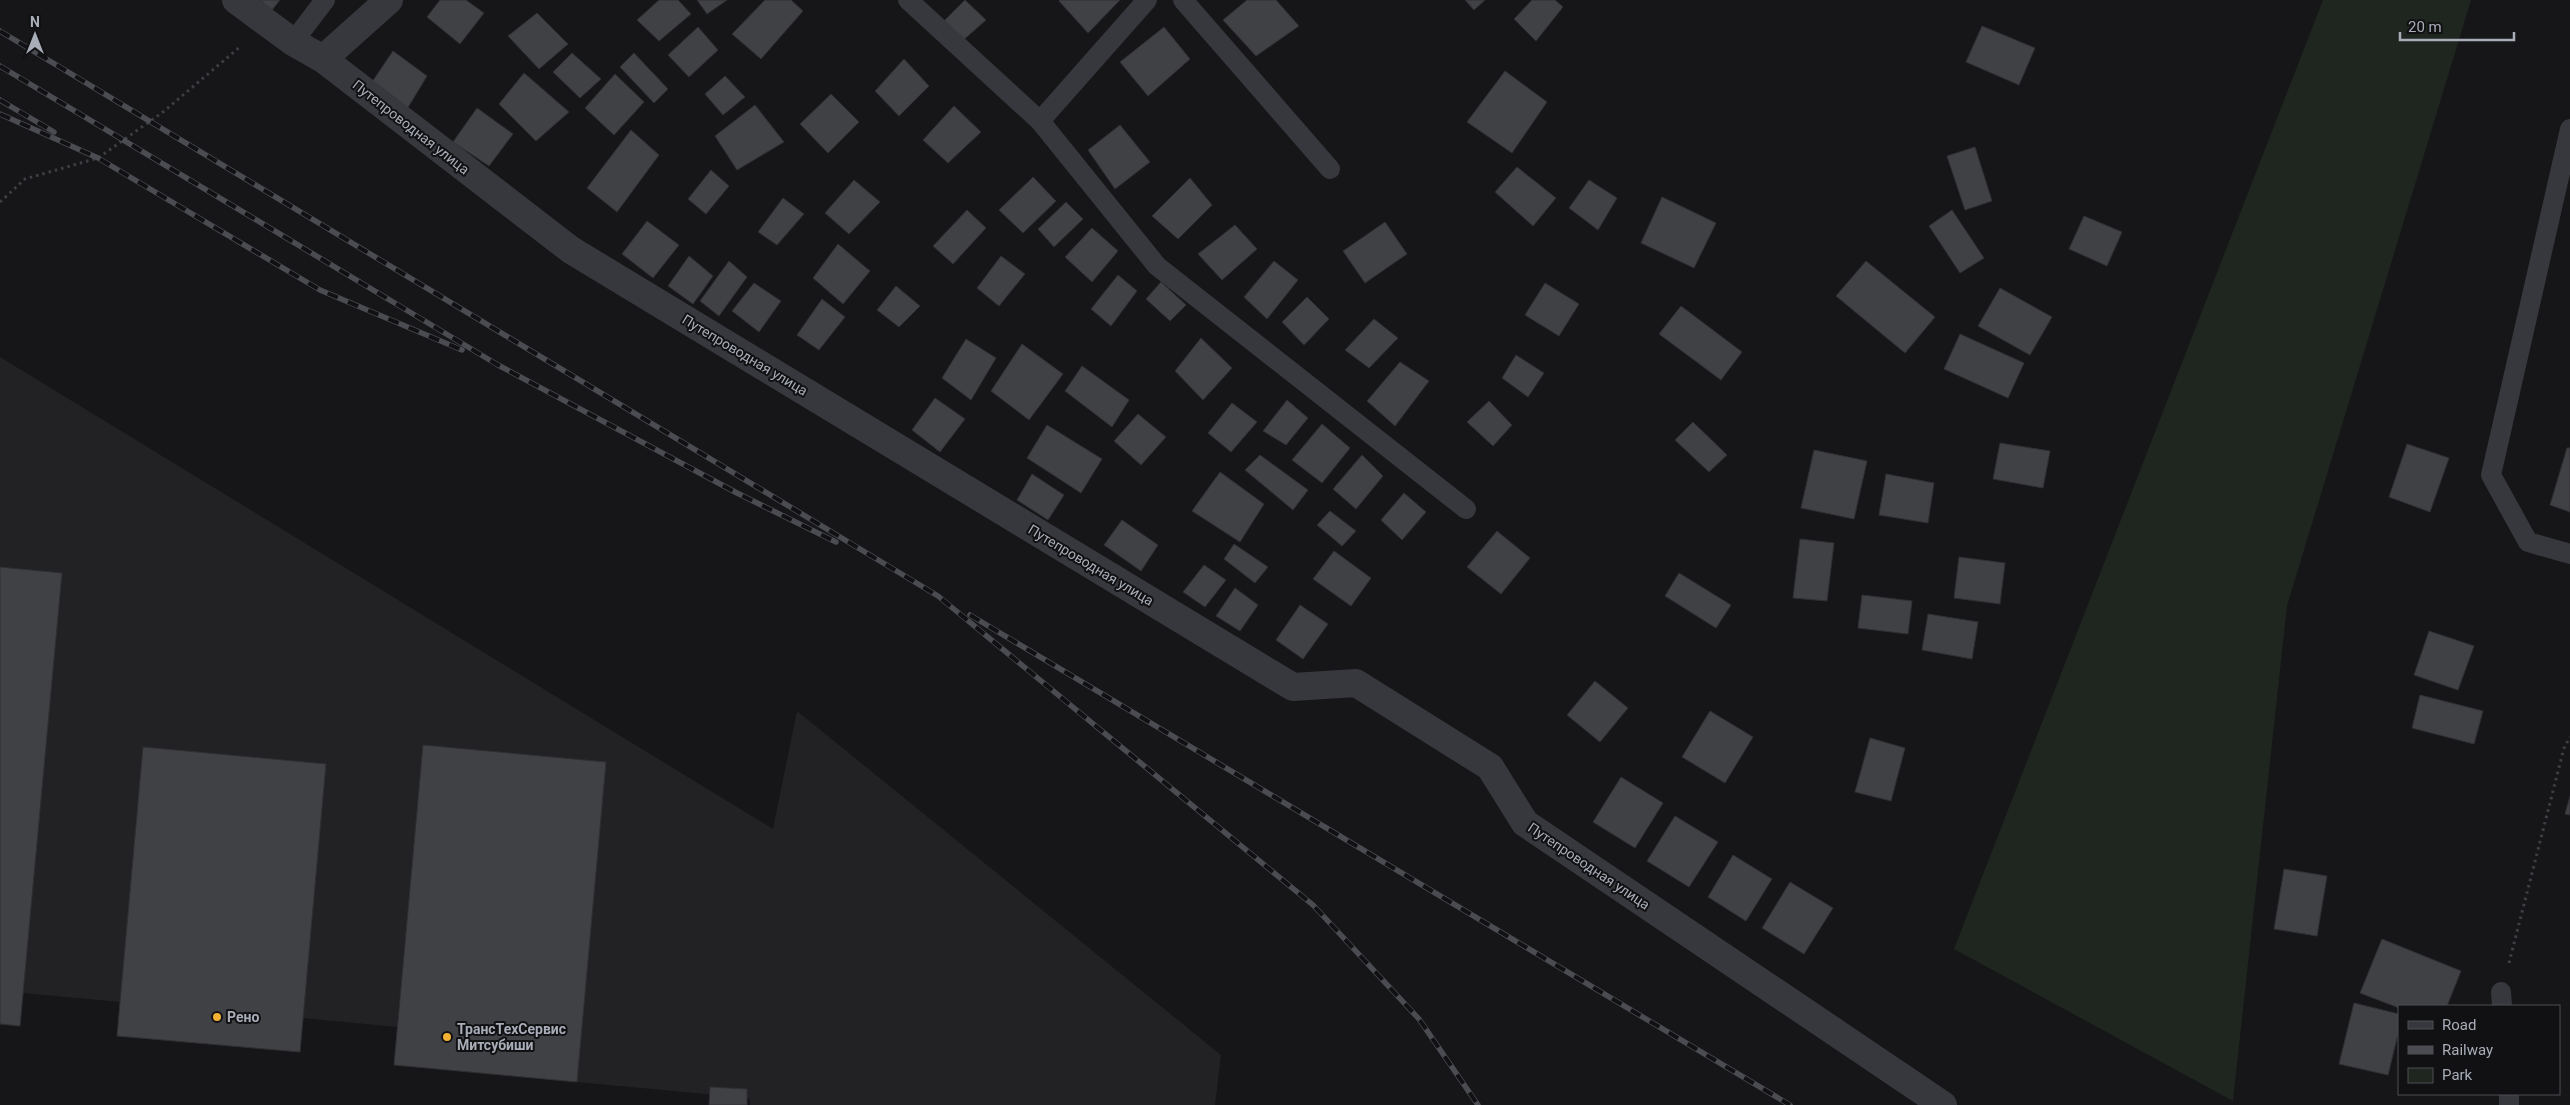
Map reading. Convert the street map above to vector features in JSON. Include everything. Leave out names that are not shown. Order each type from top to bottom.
[{"type":"street","name":"Путепроводная улица","points":[[236,0],[293,42],[323,59],[572,250],[614,276],[1293,687],[1356,684],[1490,767],[1525,823],[1943,1105]]},
{"type":"street","points":[[323,59],[389,0]]},
{"type":"lane","points":[[293,42],[325,0]]},
{"type":"lane","points":[[908,0],[1040,121],[1157,266],[1466,509]]},
{"type":"lane","points":[[1040,121],[1147,0]]},
{"type":"lane","points":[[1183,0],[1330,168]]},
{"type":"lane","points":[[2570,129],[2491,475],[2528,542],[2570,554]]},
{"type":"path","points":[[0,202],[25,179],[98,158],[163,112],[268,24]]},
{"type":"path","points":[[2502,999],[2564,748],[2570,737]]},
{"type":"shaded area","points":[[0,357],[773,829],[797,711],[1221,1055],[1215,1105],[750,1105],[749,1098],[577,1082],[606,762],[423,745],[397,1027],[303,1018],[326,764],[143,747],[120,1002],[23,993],[62,573],[0,567]]},
{"type":"green space","points":[[2323,0],[2471,0],[2287,606],[2233,1101],[1954,949]]},
{"type":"building","points":[[260,0],[280,0],[272,10]]},
{"type":"building","points":[[440,0],[466,0],[484,13],[460,44],[427,17]]},
{"type":"building","points":[[659,0],[678,0],[691,14],[659,41],[637,20]]},
{"type":"building","points":[[697,0],[727,0],[707,14]]},
{"type":"building","points":[[765,0],[791,0],[803,11],[761,59],[732,34]]},
{"type":"building","points":[[965,0],[986,20],[961,42],[942,23]]},
{"type":"building","points":[[1060,0],[1120,0],[1088,33]]},
{"type":"building","points":[[1247,0],[1276,0],[1299,26],[1256,56],[1223,20]]},
{"type":"building","points":[[1465,0],[1485,0],[1474,10]]},
{"type":"building","points":[[1532,0],[1555,0],[1563,7],[1536,41],[1514,19]]},
{"type":"building","points":[[537,13],[568,44],[539,69],[508,36]]},
{"type":"building","points":[[1982,26],[2035,48],[2019,85],[1966,62]]},
{"type":"building","points":[[698,27],[718,50],[689,77],[668,55]]},
{"type":"building","points":[[1164,27],[1190,59],[1148,96],[1120,62]]},
{"type":"building","points":[[393,51],[427,76],[407,109],[370,85]]},
{"type":"building","points":[[572,53],[601,79],[580,98],[553,72]]},
{"type":"building","points":[[634,53],[668,89],[654,103],[620,67]]},
{"type":"building","points":[[904,59],[929,86],[899,116],[875,91]]},
{"type":"building","points":[[1505,71],[1547,102],[1512,153],[1467,122]]},
{"type":"building","points":[[524,73],[569,112],[536,141],[499,104]]},
{"type":"building","points":[[615,74],[644,102],[614,135],[585,108]]},
{"type":"building","points":[[725,76],[745,97],[723,115],[705,94]]},
{"type":"building","points":[[831,94],[859,122],[828,153],[800,124]]},
{"type":"building","points":[[755,105],[784,142],[737,170],[715,136]]},
{"type":"building","points":[[954,106],[981,132],[948,163],[923,140]]},
{"type":"building","points":[[477,108],[513,134],[489,166],[453,142]]},
{"type":"building","points":[[1120,125],[1150,162],[1115,189],[1088,150]]},
{"type":"building","points":[[631,130],[659,155],[617,212],[587,188]]},
{"type":"building","points":[[1975,147],[1992,201],[1965,210],[1947,156]]},
{"type":"building","points":[[1517,167],[1556,198],[1533,226],[1495,192]]},
{"type":"building","points":[[711,170],[729,186],[706,214],[688,199]]},
{"type":"building","points":[[1033,177],[1056,201],[1023,233],[999,210]]},
{"type":"building","points":[[1190,178],[1212,205],[1178,239],[1152,216]]},
{"type":"building","points":[[854,180],[880,202],[849,234],[825,213]]},
{"type":"building","points":[[1589,180],[1617,198],[1598,230],[1569,208]]},
{"type":"building","points":[[1662,197],[1716,223],[1694,268],[1641,243]]},
{"type":"building","points":[[783,198],[804,214],[777,245],[758,232]]},
{"type":"building","points":[[1066,202],[1083,219],[1054,247],[1038,229]]},
{"type":"building","points":[[967,210],[986,228],[953,264],[933,246]]},
{"type":"building","points":[[1952,210],[1984,258],[1960,273],[1929,226]]},
{"type":"building","points":[[2084,216],[2122,232],[2107,266],[2069,249]]},
{"type":"building","points":[[647,221],[679,245],[653,278],[622,254]]},
{"type":"building","points":[[1385,222],[1407,254],[1365,283],[1343,251]]},
{"type":"building","points":[[1235,225],[1257,249],[1222,280],[1198,254]]},
{"type":"building","points":[[1092,228],[1118,251],[1092,282],[1065,257]]},
{"type":"building","points":[[838,244],[870,271],[843,304],[813,278]]},
{"type":"building","points":[[689,256],[713,276],[693,304],[668,286]]},
{"type":"building","points":[[1001,256],[1025,274],[999,306],[977,288]]},
{"type":"building","points":[[729,261],[747,277],[719,316],[700,301]]},
{"type":"building","points":[[1274,261],[1298,280],[1267,319],[1244,297]]},
{"type":"building","points":[[1866,261],[1935,317],[1905,353],[1836,296]]},
{"type":"building","points":[[1118,275],[1137,291],[1111,326],[1091,309]]},
{"type":"building","points":[[1161,282],[1186,305],[1170,321],[1146,299]]},
{"type":"building","points":[[754,283],[781,301],[759,332],[732,311]]},
{"type":"building","points":[[1545,283],[1579,304],[1559,336],[1525,315]]},
{"type":"building","points":[[896,286],[920,306],[899,327],[877,310]]},
{"type":"building","points":[[2000,288],[2052,317],[2030,355],[1978,326]]},
{"type":"building","points":[[1307,297],[1329,319],[1304,345],[1282,322]]},
{"type":"building","points":[[822,299],[845,317],[819,350],[797,335]]},
{"type":"building","points":[[1681,306],[1742,352],[1721,380],[1659,334]]},
{"type":"building","points":[[1374,319],[1398,338],[1369,368],[1345,350]]},
{"type":"building","points":[[1960,334],[2024,363],[2008,398],[1944,369]]},
{"type":"building","points":[[1201,338],[1232,368],[1203,400],[1175,371]]},
{"type":"building","points":[[966,339],[996,358],[971,400],[942,378]]},
{"type":"building","points":[[1022,344],[1063,374],[1029,420],[991,391]]},
{"type":"building","points":[[1516,355],[1544,373],[1528,397],[1502,378]]},
{"type":"building","points":[[1400,362],[1429,381],[1395,426],[1367,401]]},
{"type":"building","points":[[1082,366],[1129,400],[1112,427],[1065,391]]},
{"type":"building","points":[[935,398],[965,419],[940,452],[912,430]]},
{"type":"building","points":[[1287,400],[1308,418],[1286,445],[1263,431]]},
{"type":"building","points":[[1489,401],[1512,425],[1493,446],[1467,422]]},
{"type":"building","points":[[1232,403],[1257,422],[1231,452],[1208,433]]},
{"type":"building","points":[[1138,414],[1166,437],[1141,465],[1114,441]]},
{"type":"building","points":[[1693,422],[1727,455],[1709,472],[1675,440]]},
{"type":"building","points":[[1322,424],[1350,448],[1322,483],[1292,460]]},
{"type":"building","points":[[1047,425],[1102,459],[1081,493],[1027,458]]},
{"type":"building","points":[[2000,443],[2050,451],[2043,488],[1993,479]]},
{"type":"building","points":[[2407,444],[2449,458],[2430,512],[2389,497]]},
{"type":"building","points":[[2567,448],[2570,448],[2570,512],[2550,505]]},
{"type":"building","points":[[1814,450],[1867,461],[1854,519],[1801,508]]},
{"type":"building","points":[[1260,455],[1308,490],[1293,510],[1245,470]]},
{"type":"building","points":[[1362,455],[1383,476],[1356,509],[1333,489]]},
{"type":"building","points":[[1220,472],[1264,504],[1240,542],[1192,511]]},
{"type":"building","points":[[1032,474],[1064,495],[1048,520],[1017,500]]},
{"type":"building","points":[[1886,474],[1934,483],[1928,523],[1879,515]]},
{"type":"building","points":[[1404,493],[1426,512],[1402,540],[1381,520]]},
{"type":"building","points":[[1330,511],[1356,531],[1342,546],[1317,525]]},
{"type":"building","points":[[1122,520],[1158,545],[1141,571],[1104,545]]},
{"type":"building","points":[[1497,531],[1530,558],[1501,594],[1467,567]]},
{"type":"building","points":[[1800,539],[1834,543],[1827,601],[1793,598]]},
{"type":"building","points":[[1234,544],[1268,567],[1255,583],[1224,559]]},
{"type":"building","points":[[1334,551],[1371,578],[1351,606],[1313,579]]},
{"type":"building","points":[[1959,557],[2005,563],[2000,604],[1954,598]]},
{"type":"building","points":[[1204,565],[1226,580],[1205,607],[1183,592]]},
{"type":"building","points":[[0,567],[62,573],[20,1026],[0,1024]]},
{"type":"building","points":[[1679,573],[1731,605],[1716,628],[1665,596]]},
{"type":"building","points":[[1235,588],[1258,605],[1240,631],[1216,616]]},
{"type":"building","points":[[1862,595],[1912,601],[1908,634],[1858,628]]},
{"type":"building","points":[[1300,605],[1328,624],[1303,659],[1276,640]]},
{"type":"building","points":[[1928,614],[1978,622],[1972,659],[1922,650]]},
{"type":"building","points":[[2429,631],[2474,646],[2458,690],[2414,675]]},
{"type":"building","points":[[1595,681],[1628,708],[1600,742],[1567,715]]},
{"type":"building","points":[[2420,695],[2483,711],[2474,744],[2412,728]]},
{"type":"building","points":[[1710,711],[1753,737],[1725,783],[1682,757]]},
{"type":"building","points":[[1870,738],[1905,748],[1891,801],[1855,792]]},
{"type":"building","points":[[423,745],[606,762],[577,1082],[394,1065]]},
{"type":"building","points":[[143,747],[326,764],[300,1052],[117,1036]]},
{"type":"building","points":[[1621,777],[1663,803],[1635,848],[1593,822]]},
{"type":"building","points":[[2570,796],[2570,815],[2565,814]]},
{"type":"building","points":[[1675,816],[1718,842],[1689,887],[1647,861]]},
{"type":"building","points":[[1733,855],[1772,879],[1746,921],[1708,897]]},
{"type":"building","points":[[2284,869],[2327,876],[2317,936],[2274,929]]},
{"type":"building","points":[[1790,882],[1833,908],[1804,954],[1762,928]]},
{"type":"building","points":[[2382,939],[2461,971],[2447,1005],[2398,1005],[2398,1008],[2360,993]]},
{"type":"building","points":[[2354,1003],[2398,1014],[2398,1034],[2388,1075],[2339,1064]]},
{"type":"building","points":[[710,1087],[747,1089],[747,1105],[709,1105]]},
{"type":"railway","points":[[0,31],[938,596],[1313,905],[1419,1019],[1478,1105]]},
{"type":"railway","points":[[0,66],[498,365],[737,493],[836,542]]},
{"type":"railway","points":[[0,100],[54,132]]},
{"type":"railway","points":[[0,114],[98,158],[320,290],[462,350]]},
{"type":"railway","points":[[970,615],[1790,1105]]},
{"type":"place","name":"Рено","points":[[217,1017]]},
{"type":"place","name":"ТрансТехСервис Митсубиши","points":[[447,1037]]}]
